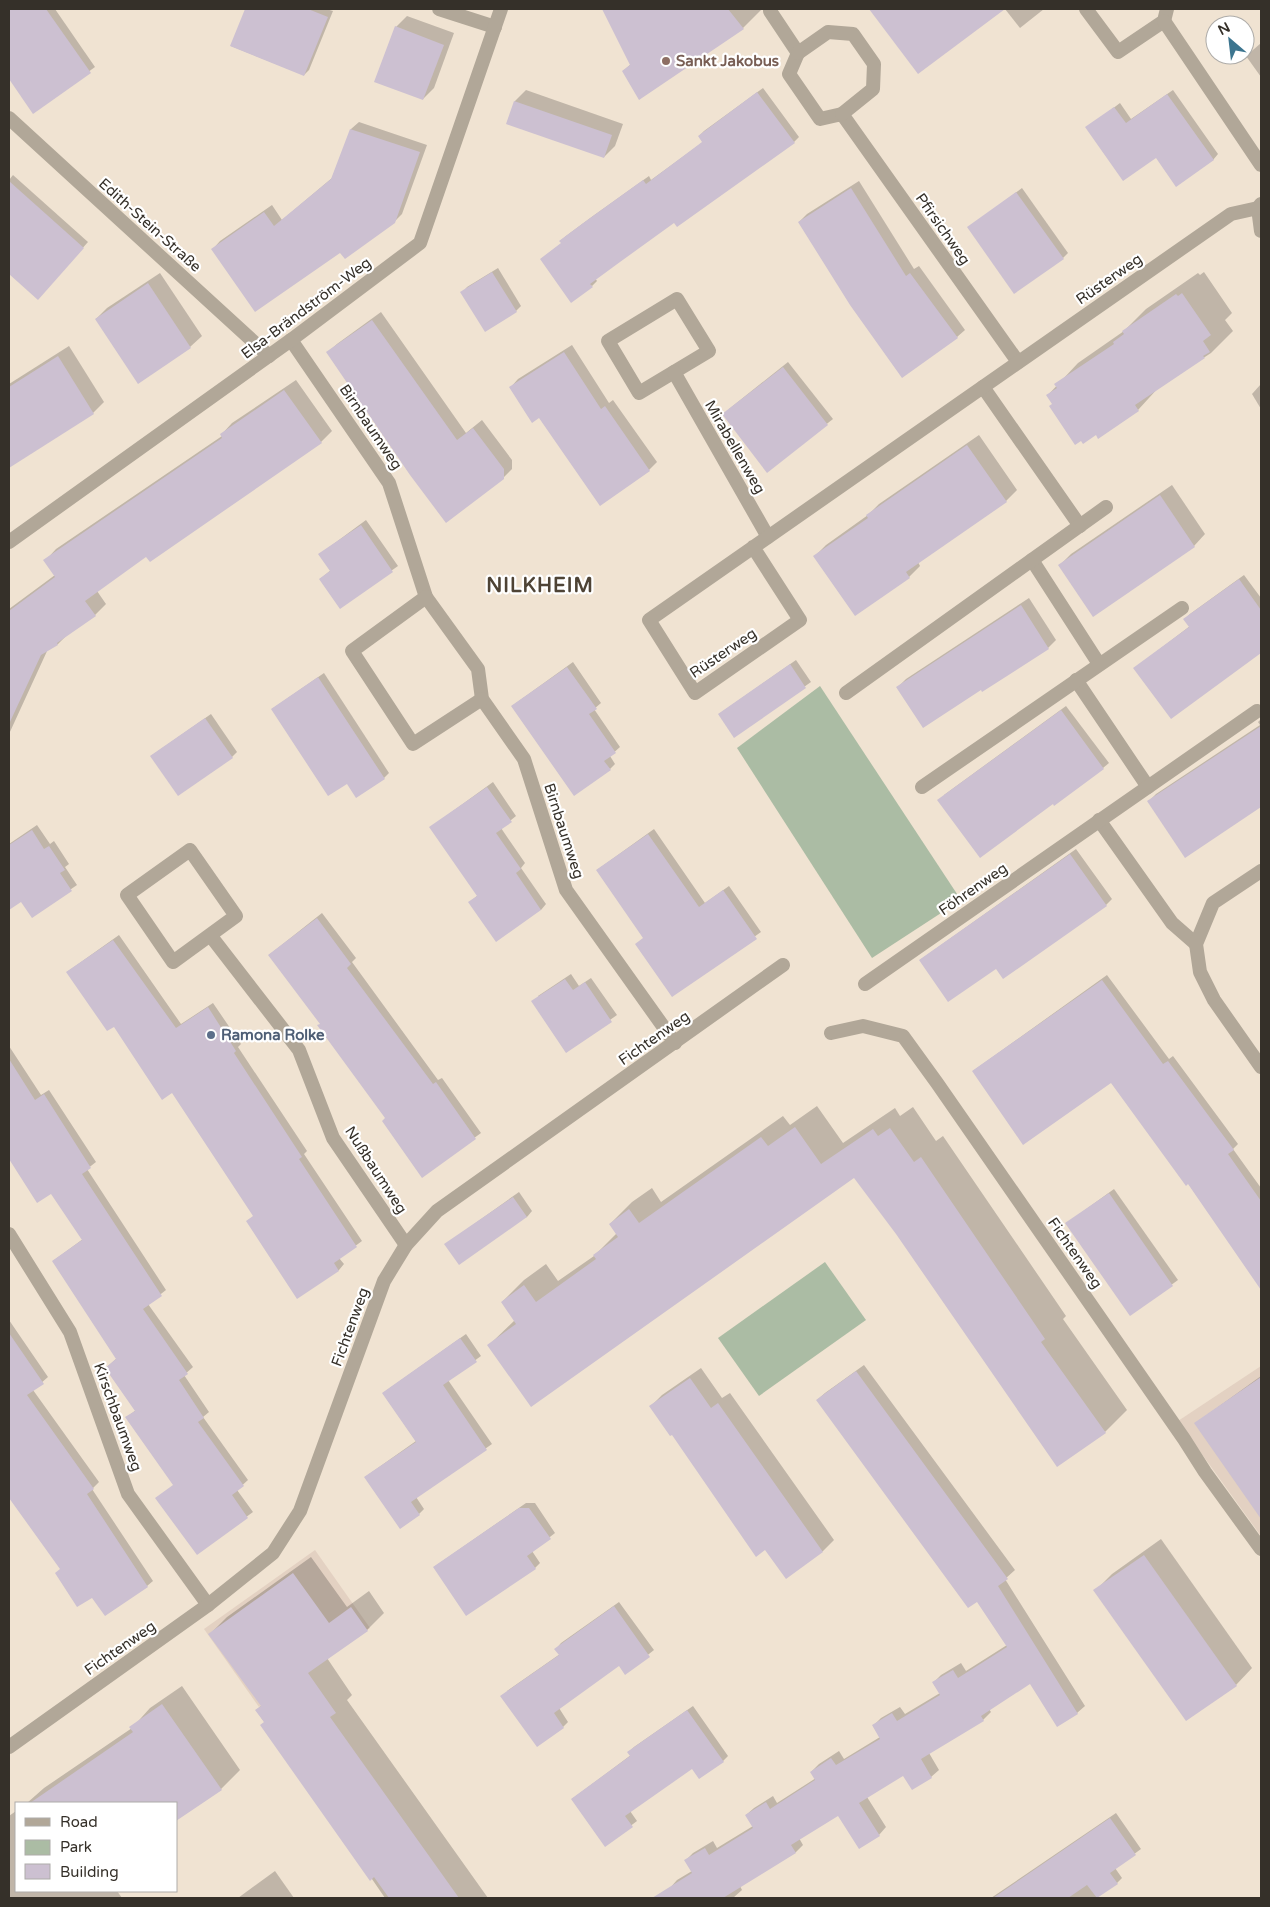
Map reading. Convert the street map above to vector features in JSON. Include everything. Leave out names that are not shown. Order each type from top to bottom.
[{"type":"street","points":[[439,9],[495,27]]},
{"type":"street","name":"Elsa-Brändström-Weg","points":[[9,542],[292,340],[420,243],[501,9]]},
{"type":"street","points":[[1086,9],[1118,52],[1166,15],[1261,165]]},
{"type":"street","points":[[770,11],[798,52]]},
{"type":"street","points":[[828,32],[853,34],[874,64],[874,88],[842,114],[820,119],[789,74],[798,52],[828,32]]},
{"type":"street","name":"Pfirsichweg","points":[[842,114],[1018,362]]},
{"type":"street","name":"Edith-Stein-Straße","points":[[9,118],[268,356]]},
{"type":"street","points":[[1260,206],[1261,231]]},
{"type":"street","name":"Rüsterweg","points":[[753,547],[800,620],[695,693],[649,620],[753,547],[768,537],[982,387],[1231,214],[1260,206]]},
{"type":"street","points":[[677,299],[708,351],[674,372],[639,393],[608,341],[677,299]]},
{"type":"street","name":"Birnbaumweg","points":[[292,340],[390,483],[426,597],[478,669],[482,699],[524,759],[566,890],[675,1043]]},
{"type":"street","name":"Mirabellenweg","points":[[674,372],[768,537]]},
{"type":"street","points":[[982,387],[1080,526]]},
{"type":"street","points":[[846,693],[1106,507]]},
{"type":"street","points":[[1032,560],[1099,664]]},
{"type":"street","points":[[426,597],[352,652],[413,744],[482,699]]},
{"type":"street","points":[[922,787],[1182,608]]},
{"type":"street","points":[[1076,680],[1148,787]]},
{"type":"street","name":"Föhrenweg","points":[[865,984],[1257,711]]},
{"type":"street","points":[[1099,820],[1172,923],[1196,944]]},
{"type":"street","points":[[190,850],[236,916],[210,935],[173,962],[127,895],[190,850]]},
{"type":"street","points":[[1261,871],[1213,903],[1196,944],[1200,972],[1214,1000],[1261,1067]]},
{"type":"street","name":"Nußbaumweg","points":[[210,935],[299,1050],[333,1138],[406,1246]]},
{"type":"street","name":"Fichtenweg","points":[[9,1747],[208,1605],[273,1553],[300,1511],[384,1282],[406,1246],[438,1211],[783,965]]},
{"type":"street","name":"Fichtenweg","points":[[831,1033],[863,1026],[903,1036],[938,1083],[1205,1472],[1261,1550]]},
{"type":"street","name":"Kirschbaumweg","points":[[9,1234],[70,1332],[128,1494],[208,1605]]},
{"type":"shaded area","points":[[1261,1366],[1261,1536],[1178,1421]]},
{"type":"shaded area","points":[[315,1550],[370,1628],[259,1707],[204,1629]]},
{"type":"green space","points":[[820,686],[961,900],[872,958],[737,748]]},
{"type":"green space","points":[[825,1262],[866,1320],[759,1396],[718,1338]]},
{"type":"building","points":[[9,9],[46,9],[91,73],[33,114],[9,79]]},
{"type":"building","points":[[245,9],[308,9],[328,17],[304,76],[230,46]]},
{"type":"building","name":"Sankt Jakobus","points":[[602,9],[728,9],[744,29],[639,100],[622,71],[630,65]]},
{"type":"building","points":[[869,9],[1005,9],[918,74]]},
{"type":"building","points":[[395,26],[444,45],[423,100],[374,82]]},
{"type":"building","points":[[757,92],[795,143],[677,227],[674,223],[590,284],[593,287],[571,303],[540,259],[561,243],[559,241],[586,221],[643,180],[646,184],[702,142],[698,136]]},
{"type":"building","points":[[1167,94],[1214,160],[1176,187],[1156,158],[1123,181],[1085,127],[1114,107],[1126,123]]},
{"type":"building","points":[[514,101],[612,135],[604,158],[506,124]]},
{"type":"building","points":[[350,129],[420,152],[395,223],[345,259],[340,253],[255,312],[211,249],[264,212],[274,226],[331,179]]},
{"type":"building","points":[[9,181],[84,248],[38,300],[9,274]]},
{"type":"building","points":[[851,188],[906,276],[910,273],[958,338],[902,378],[850,305],[798,222]]},
{"type":"building","points":[[1016,192],[1064,259],[1014,294],[967,227]]},
{"type":"building","points":[[492,272],[517,312],[485,332],[460,292]]},
{"type":"building","points":[[148,283],[191,348],[138,384],[95,319]]},
{"type":"building","points":[[1182,293],[1211,335],[1203,341],[1210,352],[1203,356],[1205,358],[1135,405],[1139,411],[1098,439],[1096,435],[1083,444],[1081,441],[1075,445],[1049,406],[1052,404],[1046,395],[1057,388],[1054,384],[1114,344],[1113,342],[1124,334],[1122,331],[1176,294],[1178,296]]},
{"type":"building","points":[[372,320],[457,440],[473,428],[504,469],[504,479],[446,523],[410,475],[326,352]]},
{"type":"building","points":[[564,352],[601,409],[605,406],[650,471],[600,506],[539,418],[532,423],[509,387]]},
{"type":"building","points":[[58,356],[94,414],[9,468],[9,387]]},
{"type":"building","points":[[783,367],[828,425],[767,473],[722,414]]},
{"type":"building","points":[[284,390],[322,443],[150,562],[146,557],[85,601],[96,616],[57,643],[58,645],[41,655],[9,724],[9,611],[55,577],[43,560],[222,438],[220,434]]},
{"type":"building","points":[[967,445],[1007,502],[906,572],[910,578],[855,616],[813,556],[868,518],[866,515]]},
{"type":"building","points":[[1160,495],[1195,547],[1093,617],[1058,565]]},
{"type":"building","points":[[361,525],[393,572],[340,609],[319,579],[330,571],[318,554]]},
{"type":"building","points":[[1239,579],[1261,610],[1261,653],[1171,719],[1133,668],[1189,627],[1183,619]]},
{"type":"building","points":[[1021,605],[1049,649],[923,728],[896,687]]},
{"type":"building","points":[[790,664],[806,688],[734,738],[718,714]]},
{"type":"building","points":[[567,667],[597,709],[589,714],[616,753],[604,761],[611,770],[574,796],[511,706]]},
{"type":"building","points":[[318,677],[385,779],[356,798],[347,784],[328,796],[271,709]]},
{"type":"building","points":[[1061,710],[1104,769],[980,858],[937,800]]},
{"type":"building","points":[[205,718],[233,758],[178,796],[150,756]]},
{"type":"building","points":[[1261,726],[1261,807],[1185,858],[1147,801]]},
{"type":"building","points":[[487,787],[512,822],[496,833],[521,869],[516,873],[541,910],[496,942],[468,902],[477,896],[429,827]]},
{"type":"building","points":[[32,830],[44,849],[49,846],[65,870],[60,873],[72,891],[32,918],[21,902],[9,910],[9,845]]},
{"type":"building","points":[[648,834],[699,907],[723,890],[757,939],[672,997],[635,944],[643,938],[596,870]]},
{"type":"building","points":[[1070,854],[1107,906],[1003,979],[996,969],[948,1002],[919,960]]},
{"type":"building","points":[[317,918],[351,964],[347,968],[433,1084],[436,1082],[476,1139],[422,1178],[382,1121],[385,1118],[317,1025],[320,1024],[268,955]]},
{"type":"building","points":[[113,940],[176,1028],[208,1007],[236,1051],[234,1053],[302,1157],[299,1159],[357,1247],[334,1263],[339,1271],[297,1299],[246,1221],[253,1216],[172,1093],[162,1100],[114,1027],[107,1031],[66,972]]},
{"type":"building","points":[[565,979],[573,990],[585,982],[612,1022],[566,1053],[531,1001]]},
{"type":"building","points":[[1102,980],[1163,1064],[1168,1061],[1234,1150],[1228,1154],[1261,1201],[1261,1290],[1188,1184],[1186,1186],[1111,1083],[1023,1145],[972,1071]]},
{"type":"building","points":[[9,1059],[35,1100],[44,1094],[91,1168],[82,1174],[162,1296],[143,1309],[188,1374],[179,1380],[204,1418],[198,1422],[244,1486],[232,1495],[248,1518],[197,1555],[155,1498],[173,1485],[125,1417],[135,1411],[105,1368],[116,1359],[52,1261],[82,1240],[51,1194],[37,1203],[9,1159]]},
{"type":"building","points":[[795,1127],[821,1164],[873,1129],[878,1136],[890,1128],[914,1162],[921,1157],[1045,1339],[1041,1342],[1106,1433],[1057,1467],[896,1234],[854,1178],[531,1407],[487,1345],[516,1324],[501,1302],[524,1285],[536,1302],[596,1259],[593,1255],[618,1237],[609,1224],[629,1209],[639,1223],[761,1137],[768,1146]]},
{"type":"building","points":[[1109,1193],[1173,1286],[1130,1316],[1065,1223]]},
{"type":"building","points":[[513,1197],[527,1217],[459,1265],[444,1244]]},
{"type":"building","points":[[9,1333],[44,1384],[27,1395],[94,1489],[87,1494],[148,1587],[105,1616],[92,1598],[77,1607],[55,1573],[60,1569],[9,1498]]},
{"type":"building","points":[[460,1338],[477,1362],[443,1385],[487,1450],[411,1502],[420,1515],[400,1529],[364,1477],[416,1442],[382,1393]]},
{"type":"building","points":[[856,1371],[1008,1579],[998,1586],[1078,1714],[1057,1727],[1030,1684],[981,1716],[984,1721],[921,1759],[932,1778],[912,1790],[903,1776],[859,1803],[880,1836],[859,1849],[838,1816],[791,1845],[796,1853],[723,1898],[652,1898],[692,1873],[684,1860],[705,1848],[709,1855],[753,1828],[745,1815],[766,1802],[770,1809],[815,1780],[810,1772],[831,1758],[836,1765],[880,1739],[872,1725],[892,1713],[897,1721],[940,1695],[932,1682],[953,1670],[958,1678],[1007,1647],[977,1602],[968,1608],[816,1400]]},
{"type":"building","points":[[1261,1377],[1261,1519],[1194,1423]]},
{"type":"building","points":[[690,1378],[711,1408],[718,1403],[823,1552],[786,1579],[765,1550],[756,1557],[672,1435],[670,1436],[649,1406]]},
{"type":"building","points":[[519,1508],[529,1508],[551,1539],[527,1556],[536,1569],[466,1616],[433,1567]]},
{"type":"building","points":[[1144,1555],[1237,1686],[1186,1721],[1093,1590]]},
{"type":"building","points":[[293,1573],[329,1623],[351,1607],[368,1631],[308,1673],[336,1713],[330,1717],[459,1898],[389,1898],[374,1877],[370,1881],[260,1725],[264,1722],[255,1710],[261,1706],[208,1634]]},
{"type":"building","points":[[614,1606],[650,1657],[625,1675],[619,1666],[554,1713],[564,1728],[537,1747],[500,1696],[559,1655],[554,1649]]},
{"type":"building","points":[[162,1704],[222,1790],[178,1820],[178,1802],[31,1802],[133,1732],[129,1727]]},
{"type":"building","points":[[687,1710],[724,1762],[699,1779],[692,1769],[625,1816],[633,1827],[605,1847],[571,1799],[630,1756],[627,1752]]},
{"type":"building","points":[[1110,1818],[1136,1855],[1110,1873],[1118,1884],[1097,1898],[1087,1885],[1068,1898],[993,1898]]},
{"type":"place","name":"Sankt Jakobus","points":[[666,61]]},
{"type":"place","name":"Ramona Rolke","points":[[211,1035]]},
{"type":"district","name":"NILKHEIM","points":[[540,586]]}]
